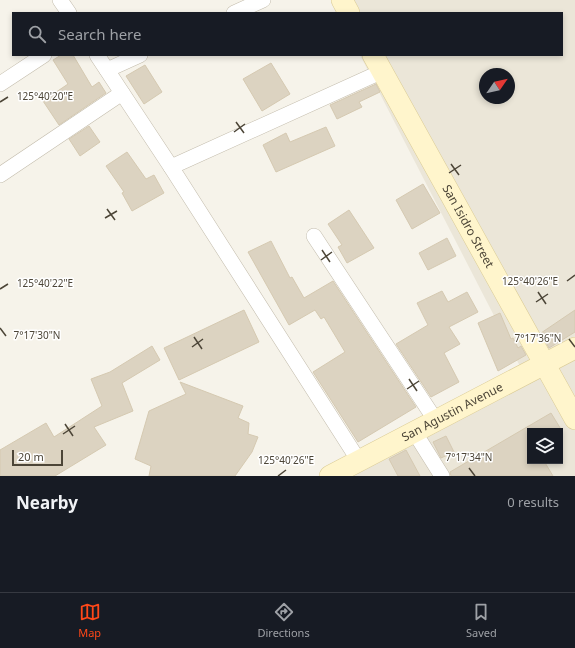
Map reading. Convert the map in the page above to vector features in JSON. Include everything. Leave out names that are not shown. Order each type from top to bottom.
[{"type":"street","points":[[60,0],[68,12]]},
{"type":"street","points":[[236,12],[263,0]]},
{"type":"street","points":[[342,0],[348,12]]},
{"type":"street","points":[[0,84],[42,56]]},
{"type":"street","points":[[98,56],[172,167],[359,461]]},
{"type":"street","points":[[107,70],[138,56]]},
{"type":"street","points":[[172,167],[378,63]]},
{"type":"street","name":"San Isidro Street","points":[[378,63],[575,419]]},
{"type":"street","points":[[0,175],[122,94]]},
{"type":"street","points":[[314,236],[436,421]]},
{"type":"street","name":"San Agustin Avenue","points":[[330,476],[415,433],[544,363],[575,348]]},
{"type":"street","points":[[415,433],[442,476]]},
{"type":"shaded area","points":[[332,0],[575,0],[575,476],[326,476],[525,376],[361,56],[563,56],[563,12],[338,12]]},
{"type":"building","points":[[59,56],[74,56],[92,87],[99,82],[106,93],[59,125],[43,101],[68,84],[53,60]]},
{"type":"building","points":[[271,63],[290,94],[262,111],[243,79]]},
{"type":"building","points":[[145,65],[162,92],[144,104],[126,76]]},
{"type":"building","points":[[376,84],[380,92],[359,102],[362,107],[337,119],[330,105]]},
{"type":"building","points":[[89,126],[100,142],[80,156],[69,139]]},
{"type":"building","points":[[326,127],[335,146],[276,172],[263,145],[286,133],[290,142]]},
{"type":"building","points":[[127,152],[146,179],[154,175],[164,193],[132,211],[122,193],[124,192],[106,166]]},
{"type":"building","points":[[423,184],[440,213],[412,229],[396,200]]},
{"type":"building","points":[[349,210],[374,248],[347,263],[338,247],[342,245],[328,224]]},
{"type":"building","points":[[447,238],[456,256],[428,270],[419,253]]},
{"type":"building","points":[[271,241],[290,278],[292,277],[304,298],[333,281],[416,407],[358,442],[313,372],[345,352],[324,317],[321,319],[315,310],[289,325],[248,252]]},
{"type":"building","points":[[442,291],[448,302],[467,292],[478,312],[449,327],[460,344],[444,353],[459,382],[431,397],[396,344],[428,325],[417,303]]},
{"type":"building","points":[[244,310],[259,342],[179,380],[164,348]]},
{"type":"building","points":[[575,310],[575,332],[549,348],[541,333]]},
{"type":"building","points":[[500,313],[511,339],[513,338],[518,348],[521,346],[526,355],[498,371],[478,323]]},
{"type":"building","points":[[152,346],[160,360],[122,383],[133,411],[94,427],[106,445],[55,476],[0,476],[0,450],[46,423],[54,437],[102,406],[91,379],[110,372]]},
{"type":"building","points":[[180,382],[243,406],[238,418],[249,423],[248,434],[258,437],[252,452],[235,476],[149,476],[151,466],[135,459],[149,411],[186,394]]},
{"type":"building","points":[[551,413],[560,428],[527,428],[527,464],[546,464],[553,476],[451,476],[450,472]]},
{"type":"building","points":[[446,436],[454,452],[441,458],[433,442]]},
{"type":"building","points":[[406,450],[420,476],[398,476],[389,459]]}]
